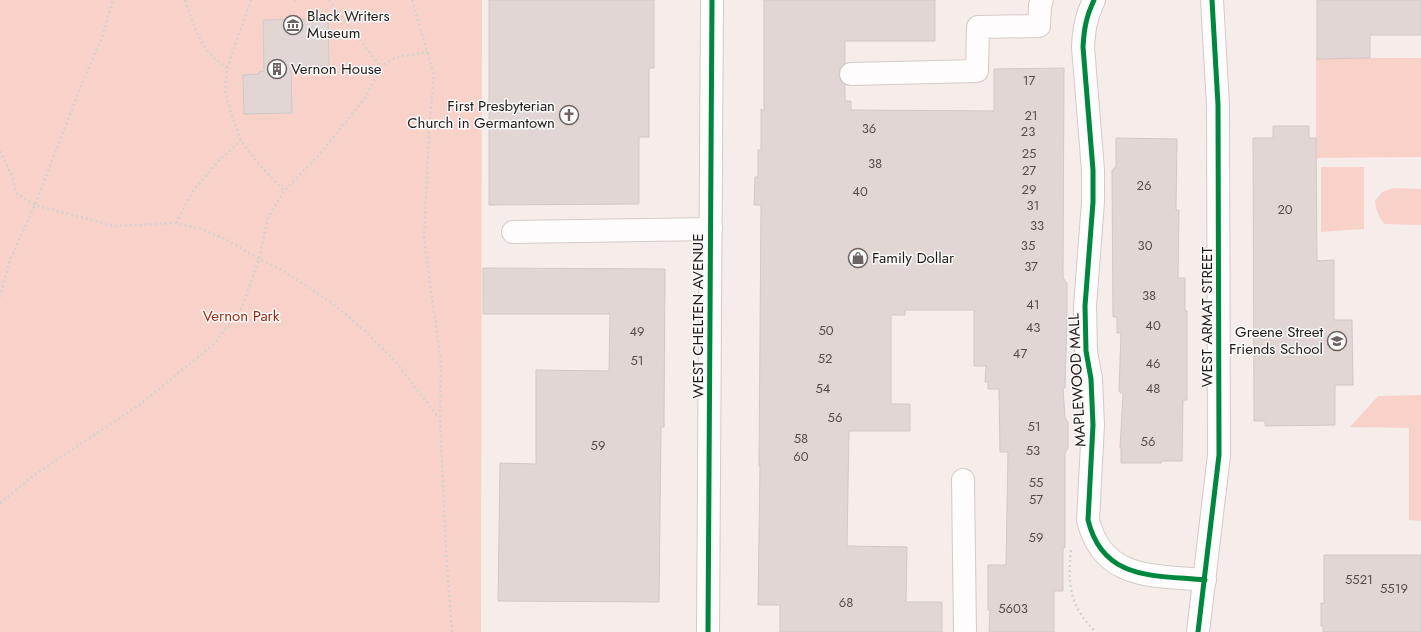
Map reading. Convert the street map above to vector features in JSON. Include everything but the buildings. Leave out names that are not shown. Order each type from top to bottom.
[{"type":"street","name":"WEST CHELTEN AVENUE","points":[[708,632],[712,0]]},
{"type":"street","points":[[852,74],[976,71],[978,27],[1039,26],[1040,5],[1042,0]]},
{"type":"street","name":"MAPLEWOOD MALL","points":[[1094,0],[1088,12],[1084,28],[1083,47],[1093,170],[1093,202],[1085,306],[1086,351],[1090,379],[1093,425],[1088,520],[1097,544],[1105,555],[1117,565],[1130,571],[1145,574],[1205,580]]},
{"type":"street","name":"WEST ARMAT STREET","points":[[1198,632],[1219,455],[1218,105],[1212,0]]},
{"type":"street","points":[[513,232],[711,229]]},
{"type":"street","points":[[963,480],[965,632]]},
{"type":"path","points":[[0,296],[10,260],[35,205],[81,86],[102,37],[113,0]]},
{"type":"path","points":[[185,0],[200,40],[207,51],[227,68]]},
{"type":"path","points":[[252,0],[227,68],[225,90],[230,110],[241,141],[259,164],[284,191]]},
{"type":"path","points":[[329,0],[381,67]]},
{"type":"path","points":[[412,0],[434,75],[429,132],[424,238],[441,364],[440,418],[446,551],[452,632]]},
{"type":"path","points":[[0,503],[34,475],[138,405],[214,344],[242,307],[259,259],[268,218],[284,191],[319,155],[365,98],[381,67],[396,57],[428,52]]},
{"type":"path","points":[[176,224],[193,191],[220,159],[241,141]]},
{"type":"path","points":[[0,151],[11,174],[17,194],[35,205],[114,226],[176,224],[204,230],[229,241],[259,259],[282,270],[332,303],[364,330],[395,361],[440,418]]},
{"type":"path","points":[[1071,548],[1069,578],[1071,592],[1079,611],[1096,632]]},
{"type":"green space","name":"Vernon Park","points":[[0,0],[482,0],[481,632],[0,632]]},
{"type":"green space","points":[[1316,58],[1421,58],[1421,157],[1316,158]]},
{"type":"green space","points":[[1321,167],[1364,167],[1364,229],[1321,232]]},
{"type":"green space","points":[[1394,188],[1421,189],[1421,225],[1385,224],[1381,219],[1375,201],[1382,192]]},
{"type":"green space","points":[[1421,395],[1421,521],[1409,520],[1409,428],[1350,427],[1378,396]]},
{"type":"cycle path","points":[[708,632],[712,0]]},
{"type":"cycle path","points":[[1094,0],[1086,23],[1083,47],[1093,170],[1093,202],[1085,306],[1086,351],[1091,379],[1093,425],[1088,520],[1095,540],[1105,554],[1118,564],[1133,571],[1150,575],[1205,580]]},
{"type":"cycle path","points":[[1198,632],[1219,455],[1218,105],[1212,0]]},
{"type":"place","name":"Black Writers Museum","points":[[293,25]]},
{"type":"place","name":"Vernon House","points":[[277,69]]},
{"type":"place","name":"First Presbyterian Church in Germantown","points":[[569,115]]},
{"type":"place","name":"Family Dollar","points":[[858,258]]},
{"type":"place","name":"Greene Street Friends School","points":[[1337,341]]}]
